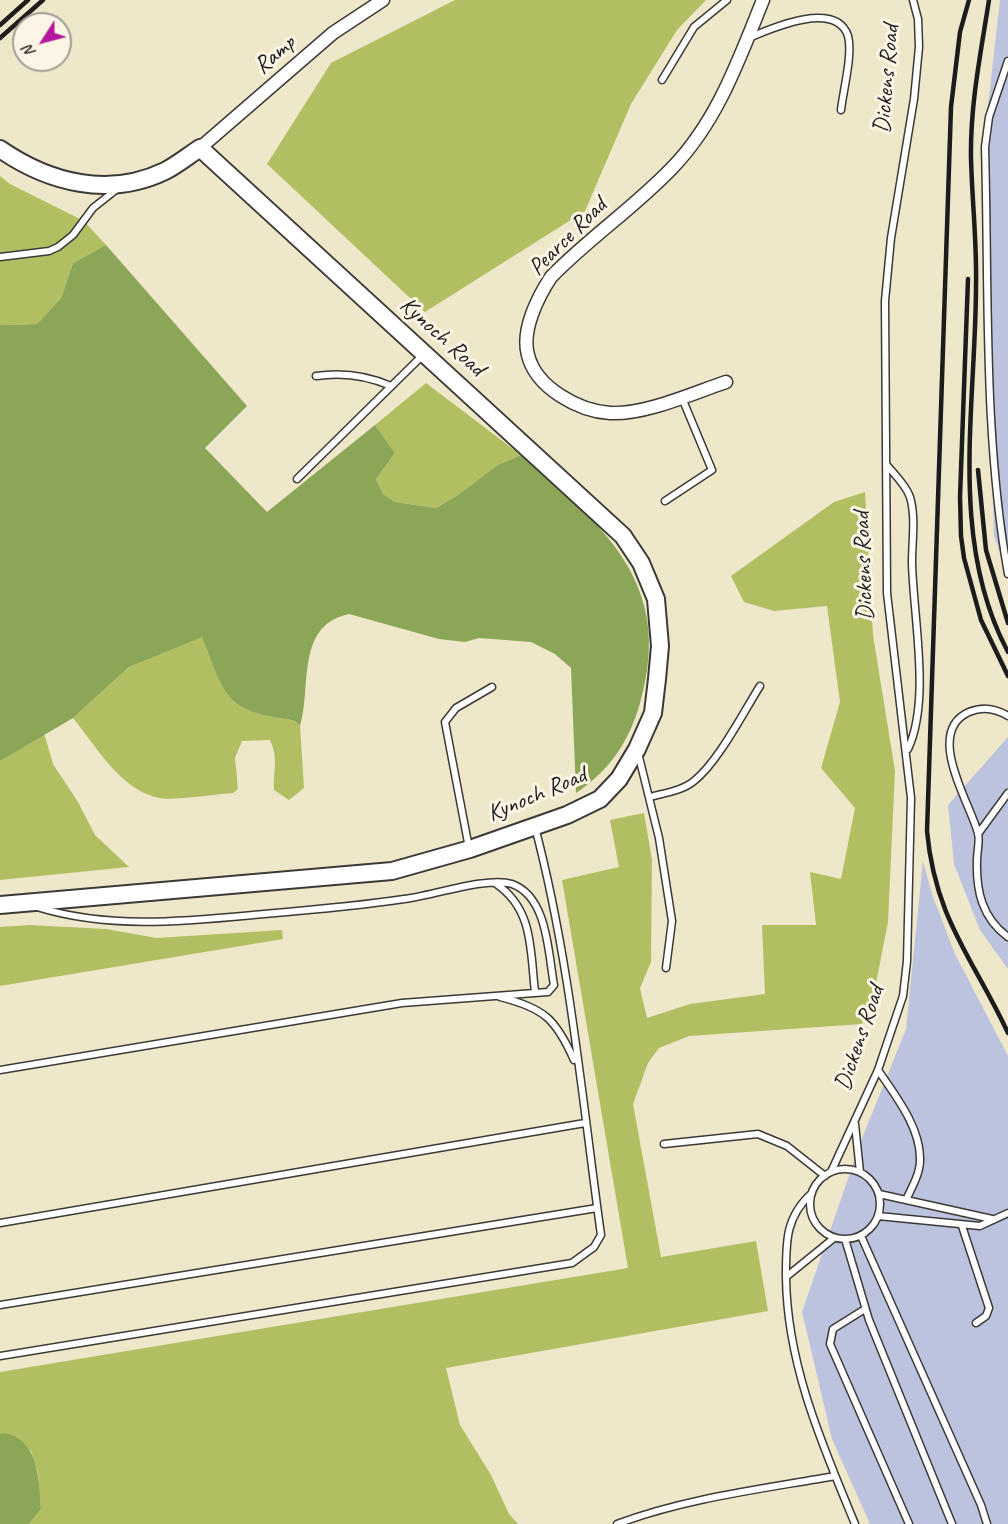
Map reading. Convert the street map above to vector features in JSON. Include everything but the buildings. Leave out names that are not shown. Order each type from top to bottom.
[{"type":"street","name":"Ramp","points":[[200,148],[333,33],[383,0]]},
{"type":"street","name":"Pearce Road","points":[[726,382],[630,411],[611,413],[591,410],[551,390],[534,369],[527,355],[527,336],[539,295],[551,277],[672,168],[696,139],[719,104],[763,0]]},
{"type":"street","points":[[0,149],[37,172],[82,185],[124,183],[164,171],[200,148]]},
{"type":"street","name":"Kynoch Road","points":[[0,905],[155,894],[392,871],[470,849],[600,799],[619,779],[638,749],[653,713],[660,646],[656,598],[641,563],[623,536],[601,513],[200,148]]},
{"type":"lane","points":[[662,80],[694,27],[727,0]]},
{"type":"lane","name":"Dickens Road","points":[[831,1172],[878,1070],[903,996],[907,961],[912,830],[908,751],[895,676],[887,593],[885,301],[891,238],[914,99],[919,47],[918,19],[913,0]]},
{"type":"lane","points":[[747,38],[777,25],[806,18],[833,21],[841,27],[848,35],[849,49],[841,110]]},
{"type":"lane","points":[[1008,61],[989,117],[985,147],[992,441],[1008,574]]},
{"type":"lane","points":[[0,257],[49,251],[58,247],[73,235],[93,208],[124,183]]},
{"type":"lane","points":[[297,479],[425,354]]},
{"type":"lane","points":[[316,376],[348,374],[375,379],[391,386]]},
{"type":"lane","points":[[665,501],[712,470],[681,396]]},
{"type":"lane","points":[[885,464],[910,494],[913,507],[912,562],[919,696],[916,733],[908,751]]},
{"type":"lane","points":[[650,797],[682,788],[694,781],[729,736],[760,686]]},
{"type":"lane","points":[[470,849],[445,722],[456,708],[492,687]]},
{"type":"lane","points":[[1008,716],[997,709],[985,708],[968,713],[956,722],[949,741],[962,795],[978,834],[976,861],[980,899],[992,922],[1008,937]]},
{"type":"lane","points":[[638,749],[650,797],[672,921],[666,968]]},
{"type":"lane","points":[[978,834],[1008,793]]},
{"type":"lane","points":[[0,1356],[572,1263],[589,1252],[601,1235],[550,885],[535,825]]},
{"type":"lane","points":[[0,1070],[402,1003],[548,992],[554,984],[540,913],[523,891],[512,884],[492,881],[420,897],[364,905],[149,924],[58,913],[22,903]]},
{"type":"lane","points":[[492,881],[509,893],[526,921],[535,992]]},
{"type":"lane","points":[[494,995],[522,1002],[551,1019],[564,1037],[578,1069]]},
{"type":"lane","points":[[878,1070],[904,1113],[919,1147],[919,1171],[906,1200]]},
{"type":"lane","points":[[0,1223],[585,1123]]},
{"type":"lane","name":"Dickens Road","points":[[855,1124],[860,1172]]},
{"type":"lane","points":[[664,1144],[758,1134],[787,1146],[825,1176]]},
{"type":"lane","points":[[812,1193],[812,1215],[824,1232],[834,1238],[845,1239],[861,1236],[869,1231],[878,1216],[879,1194],[868,1178],[860,1172],[846,1169],[831,1172],[797,1209],[787,1231],[786,1277],[792,1346],[812,1417],[855,1524]]},
{"type":"lane","points":[[879,1194],[992,1220]]},
{"type":"lane","points":[[0,1305],[597,1208]]},
{"type":"lane","points":[[878,1216],[980,1226],[1008,1213]]},
{"type":"lane","points":[[962,1226],[989,1308],[986,1316],[976,1323]]},
{"type":"lane","points":[[861,1236],[969,1476],[987,1524]]},
{"type":"lane","points":[[786,1277],[834,1238]]},
{"type":"lane","points":[[845,1239],[865,1309],[952,1524]]},
{"type":"lane","points":[[865,1309],[833,1329],[830,1344],[909,1524]]},
{"type":"lane","points":[[617,1524],[644,1514],[699,1501],[835,1476]]},
{"type":"shaded area","points":[[1000,0],[1008,0],[1008,575],[994,536],[984,141]]},
{"type":"shaded area","points":[[1008,737],[1008,969],[980,930],[954,864],[948,805]]},
{"type":"shaded area","points":[[923,861],[932,894],[955,954],[1008,1056],[1008,1524],[870,1524],[832,1439],[802,1312],[861,1141],[906,1029]]},
{"type":"green space","points":[[455,0],[706,0],[677,30],[631,104],[585,211],[425,312],[267,164],[331,63]]},
{"type":"green space","points":[[0,176],[10,184],[84,221],[106,245],[73,263],[61,298],[37,324],[0,325]]},
{"type":"green space","points":[[106,245],[247,406],[205,448],[267,512],[375,425],[395,453],[376,479],[383,494],[395,502],[436,508],[458,495],[496,466],[521,455],[579,507],[604,533],[624,561],[639,591],[648,624],[648,661],[640,703],[630,730],[617,754],[599,775],[576,793],[571,668],[555,654],[531,642],[479,638],[465,642],[439,639],[349,614],[332,620],[320,631],[313,644],[300,726],[295,721],[253,712],[233,700],[226,693],[216,674],[202,637],[129,667],[73,718],[0,761],[0,325],[37,324],[61,298],[73,263]]},
{"type":"green space","points":[[426,383],[521,455],[496,466],[458,495],[436,508],[395,502],[383,494],[376,479],[395,453],[375,425]]},
{"type":"green space","points":[[865,492],[873,635],[895,771],[888,922],[875,988],[862,1024],[689,1036],[659,1048],[648,1063],[633,1104],[661,1257],[756,1241],[768,1311],[446,1368],[460,1425],[491,1475],[509,1514],[518,1524],[29,1524],[41,1509],[38,1473],[31,1451],[0,1434],[0,1372],[628,1268],[562,880],[619,867],[610,820],[644,813],[652,860],[651,962],[640,988],[647,1018],[690,1004],[765,994],[762,925],[816,925],[810,872],[841,879],[855,808],[821,768],[840,702],[827,606],[774,611],[744,602],[731,576],[834,502]]},
{"type":"green space","points":[[202,636],[216,674],[233,700],[253,712],[295,721],[300,726],[304,788],[289,800],[274,790],[275,759],[270,740],[242,741],[235,758],[238,789],[233,793],[166,799],[145,793],[132,786],[110,766],[73,718],[129,667]]},
{"type":"green space","points":[[44,733],[53,764],[78,802],[95,835],[129,867],[0,880],[0,761]]},
{"type":"green space","points":[[29,925],[106,929],[157,938],[282,930],[283,939],[0,986],[0,927]]},
{"type":"green space","points":[[3,1433],[24,1443],[35,1462],[41,1509],[29,1524],[0,1524],[0,1434]]},
{"type":"railway","points":[[0,25],[28,0]]},
{"type":"railway","points":[[0,38],[43,0]]},
{"type":"railway","points":[[969,0],[960,32],[951,107],[927,831],[931,862],[947,914],[1008,1033]]},
{"type":"railway","points":[[989,0],[971,138],[976,269],[969,472],[978,564],[989,609],[1008,652]]},
{"type":"railway","points":[[968,279],[960,497],[961,536],[964,558],[981,620],[1008,676]]},
{"type":"railway","points":[[978,470],[986,550],[1008,623]]}]
